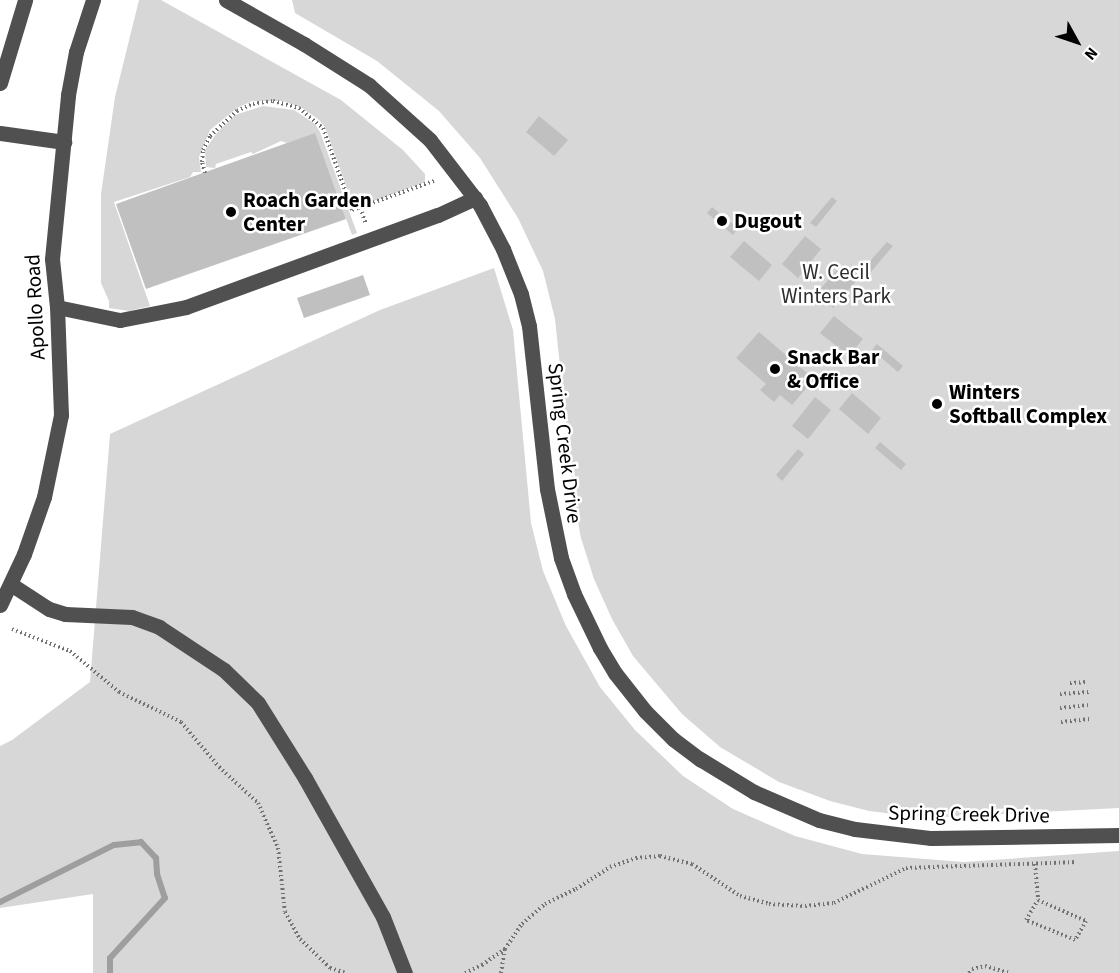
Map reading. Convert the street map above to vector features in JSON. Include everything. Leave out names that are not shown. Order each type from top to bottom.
[{"type":"street","points":[[0,82],[25,0]]},
{"type":"street","name":"Apollo Road","points":[[0,605],[12,585],[44,497],[61,415],[57,307],[52,259],[76,51],[93,0]]},
{"type":"street","name":"Spring Creek Drive","points":[[226,0],[252,6],[377,92],[430,140],[475,198],[503,249],[526,315],[536,373],[547,489],[561,558],[574,594],[615,673],[645,711],[673,739],[700,759],[754,792],[819,820],[855,829],[931,838],[1119,835]]},
{"type":"street","points":[[0,133],[64,142]]},
{"type":"street","points":[[57,307],[120,320],[186,307],[438,215],[475,198]]},
{"type":"street","points":[[12,585],[49,609],[65,614],[132,617],[159,627],[224,670],[258,703],[305,778],[383,917],[405,973]]},
{"type":"path","points":[[204,173],[203,150],[210,136],[237,111],[253,104],[273,101],[299,108],[323,128],[352,210],[434,181]]},
{"type":"path","points":[[12,629],[70,651],[119,692],[181,722],[219,767],[258,803],[278,848],[285,912],[300,939],[330,968],[345,973]]},
{"type":"path","points":[[1071,683],[1088,682]]},
{"type":"path","points":[[1060,694],[1089,692]]},
{"type":"path","points":[[1060,708],[1090,705]]},
{"type":"path","points":[[1061,722],[1090,719]]},
{"type":"path","points":[[501,973],[505,949],[522,924],[545,904],[576,889],[610,867],[636,858],[660,856],[692,864],[740,896],[769,904],[805,906],[834,903],[906,868],[1077,861]]},
{"type":"path","points":[[1035,864],[1038,900],[1026,920],[1075,940],[1086,921],[1038,900]]},
{"type":"path","points":[[465,973],[505,949]]},
{"type":"path","points":[[969,973],[972,969],[985,966],[1010,973]]},
{"type":"green space","points":[[139,0],[161,0],[341,100],[403,150],[425,174],[425,182],[360,206],[356,205],[352,202],[325,127],[318,119],[302,108],[283,101],[252,101],[237,108],[210,130],[199,157],[201,172],[193,172],[190,177],[114,202],[150,306],[129,311],[109,308],[109,301],[101,283],[101,194],[115,97]]},
{"type":"green space","name":"W. Cecil Winters Park","points":[[292,0],[1119,0],[1119,808],[927,818],[869,811],[830,801],[779,782],[720,747],[682,714],[633,656],[612,619],[594,579],[581,538],[575,507],[555,319],[543,271],[518,218],[480,158],[439,111],[377,61],[295,13]]},
{"type":"green space","points":[[263,106],[294,110],[315,124],[357,233],[352,235],[315,134],[287,143],[281,141],[253,154],[251,152],[216,164],[215,168],[206,167],[205,150],[216,134],[235,115]]},
{"type":"green space","points":[[494,268],[513,330],[531,523],[543,571],[566,626],[600,687],[635,730],[683,776],[733,809],[795,836],[862,854],[964,862],[1119,851],[1119,973],[93,973],[93,894],[0,908],[0,746],[12,740],[90,682],[110,434],[380,310]]},
{"type":"building","points":[[539,116],[568,140],[554,156],[526,132]]},
{"type":"building","name":"Roach Garden Center","points":[[315,133],[346,219],[146,289],[116,204]]},
{"type":"building","name":"Dugout","points":[[832,197],[837,201],[816,227],[810,223]]},
{"type":"building","name":"Dugout","points":[[712,207],[738,228],[733,235],[707,213]]},
{"type":"building","points":[[805,236],[821,249],[798,278],[782,264]]},
{"type":"building","points":[[744,241],[772,265],[759,281],[730,257]]},
{"type":"building","points":[[887,242],[893,246],[870,273],[864,268]]},
{"type":"building","points":[[841,265],[858,279],[833,308],[816,294]]},
{"type":"building","points":[[363,275],[370,295],[304,318],[297,298]]},
{"type":"building","points":[[834,316],[863,339],[849,356],[820,333]]},
{"type":"building","name":"Snack Bar & Office","points":[[759,332],[814,379],[792,405],[780,395],[774,402],[760,390],[766,384],[736,358]]},
{"type":"building","points":[[877,344],[903,366],[898,372],[872,350]]},
{"type":"building","points":[[852,393],[881,418],[868,434],[839,409]]},
{"type":"building","points":[[815,397],[831,410],[808,439],[792,426]]},
{"type":"building","points":[[880,442],[906,464],[901,470],[875,448]]},
{"type":"building","points":[[798,449],[804,454],[782,481],[776,475]]},
{"type":"waterway","points":[[0,902],[114,845],[141,842],[156,858],[157,874],[165,898],[110,958],[110,973]]},
{"type":"place","name":"Roach Garden Center","points":[[231,212]]},
{"type":"place","name":"Dugout","points":[[722,221]]},
{"type":"place","name":"Snack Bar & Office","points":[[775,369]]},
{"type":"place","name":"Winters Softball Complex","points":[[937,404]]}]
